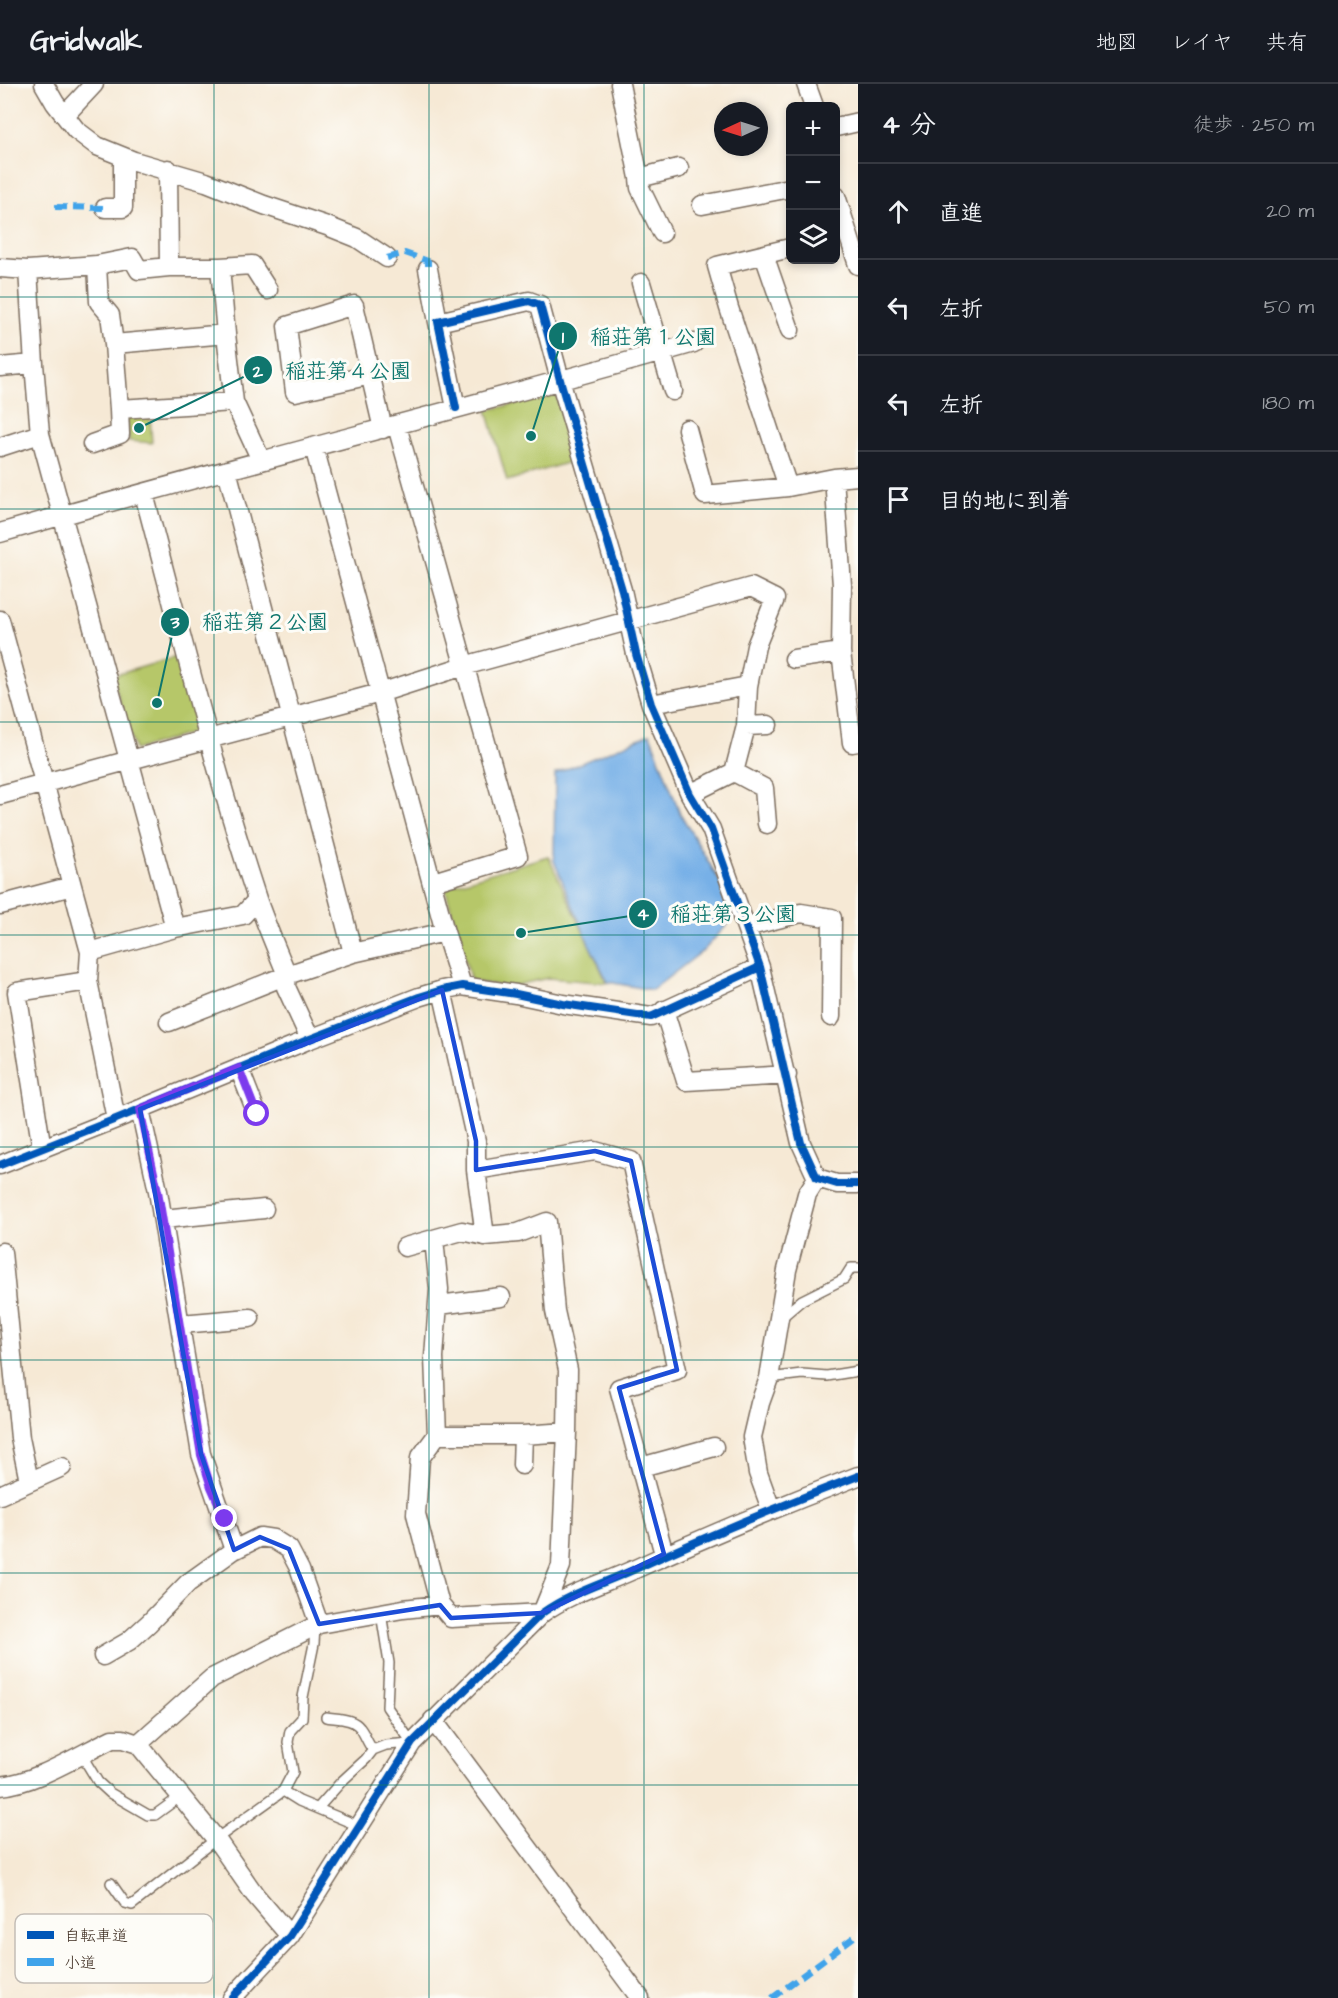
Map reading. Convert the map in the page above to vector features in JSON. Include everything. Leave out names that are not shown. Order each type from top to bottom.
[{"type":"street","points":[[44,84],[76,130],[97,146],[123,157],[168,170],[327,226],[357,238],[387,258]]},
{"type":"street","points":[[65,115],[94,84]]},
{"type":"street","points":[[620,84],[640,188],[662,233]]},
{"type":"street","points":[[806,84],[813,102]]},
{"type":"street","points":[[840,127],[858,122]]},
{"type":"street","points":[[105,208],[123,208],[123,157]]},
{"type":"street","points":[[639,178],[679,168]]},
{"type":"street","points":[[168,170],[169,267]]},
{"type":"street","points":[[702,205],[754,203],[786,190]]},
{"type":"street","points":[[838,210],[842,237],[858,265]]},
{"type":"street","points":[[786,249],[717,266],[788,487]]},
{"type":"street","points":[[764,255],[790,330]]},
{"type":"street","points":[[0,268],[28,270],[97,265],[132,258],[139,270],[252,265],[268,290]]},
{"type":"street","points":[[92,444],[120,434],[114,344],[110,315],[99,302],[97,265]]},
{"type":"street","points":[[220,267],[234,402],[261,460]]},
{"type":"street","points":[[428,269],[456,408]]},
{"type":"street","points":[[28,270],[40,434],[128,761],[176,928]]},
{"type":"street","points":[[642,283],[673,391]]},
{"type":"street","points":[[438,322],[529,301],[540,305],[622,590],[628,621],[651,704],[690,794],[711,829],[760,968],[787,1075],[801,1143],[817,1178],[837,1184],[858,1184]]},
{"type":"street","points":[[371,375],[295,392],[287,326],[354,305],[371,375],[390,427],[464,666],[518,856],[433,882]]},
{"type":"street","points":[[114,344],[226,334]]},
{"type":"street","points":[[0,533],[694,343]]},
{"type":"street","points":[[0,367],[34,364]]},
{"type":"street","points":[[119,409],[234,402]]},
{"type":"street","points":[[685,429],[698,496],[788,487],[858,476]]},
{"type":"street","points":[[0,447],[40,434]]},
{"type":"street","points":[[314,447],[445,932],[462,986]]},
{"type":"street","points":[[227,470],[353,953]]},
{"type":"street","points":[[834,478],[842,585],[841,652],[852,743],[858,742]]},
{"type":"street","points":[[144,494],[208,738],[257,900],[287,975],[286,987],[310,1039]]},
{"type":"street","points":[[0,795],[380,693],[464,666],[751,587],[776,599],[756,646],[748,686],[746,726],[734,772],[690,794]]},
{"type":"street","points":[[0,620],[90,952],[88,981],[116,1119]]},
{"type":"street","points":[[794,659],[841,652]]},
{"type":"street","points":[[651,704],[748,686]]},
{"type":"street","points":[[746,726],[768,725]]},
{"type":"street","points":[[734,772],[764,788],[767,824]]},
{"type":"street","points":[[0,905],[72,886]]},
{"type":"street","points":[[90,952],[176,928],[243,915],[257,900]]},
{"type":"street","points":[[746,927],[801,913],[832,918],[831,1017]]},
{"type":"street","points":[[178,1012],[353,953],[445,932]]},
{"type":"street","points":[[0,1165],[310,1039],[442,990],[462,986],[651,1017],[760,968]]},
{"type":"street","points":[[42,1149],[17,992],[88,981]]},
{"type":"street","points":[[442,990],[476,1141],[476,1170],[485,1236]]},
{"type":"street","points":[[664,1010],[686,1081],[787,1075]]},
{"type":"street","points":[[239,1068],[257,1114]]},
{"type":"street","points":[[140,1109],[163,1220],[201,1455],[234,1550]]},
{"type":"street","points":[[476,1170],[595,1151],[632,1161],[677,1370],[619,1388],[664,1554]]},
{"type":"street","points":[[771,1509],[758,1473],[753,1437],[760,1403],[769,1377],[787,1270],[807,1194],[817,1178]]},
{"type":"street","points":[[163,1220],[254,1215]]},
{"type":"street","points":[[405,1247],[462,1231],[485,1236],[518,1233],[548,1222],[555,1311],[568,1370],[561,1566],[542,1612]]},
{"type":"street","points":[[434,1239],[439,1305],[434,1357],[437,1435],[420,1458],[416,1514],[441,1605],[451,1618],[542,1612]]},
{"type":"street","points":[[3,1252],[4,1305],[20,1438],[29,1481]]},
{"type":"street","points":[[439,1305],[501,1297]]},
{"type":"street","points":[[181,1324],[250,1318]]},
{"type":"street","points":[[437,1435],[523,1435],[567,1432]]},
{"type":"street","points":[[522,1464],[523,1435]]},
{"type":"street","points":[[641,1467],[698,1462],[714,1448]]},
{"type":"street","points":[[0,1495],[62,1467]]},
{"type":"street","points":[[232,1998],[290,1936],[412,1743],[542,1612],[561,1599],[664,1554],[771,1509],[858,1476]]},
{"type":"street","points":[[103,1656],[129,1641],[188,1583],[234,1550],[260,1538],[273,1539],[289,1549],[300,1570],[317,1625]]},
{"type":"street","points":[[138,1744],[212,1678],[317,1625],[441,1605]]},
{"type":"street","points":[[433,1720],[640,1998]]},
{"type":"street","points":[[0,1786],[32,1779],[111,1739],[123,1739],[138,1744],[216,1839],[255,1895],[290,1936]]},
{"type":"lane","points":[[777,1320],[802,1300],[844,1280],[851,1268],[858,1268]]},
{"type":"lane","points":[[769,1377],[802,1374],[827,1376],[858,1371]]},
{"type":"lane","points":[[381,1613],[389,1663],[387,1707],[412,1743]]},
{"type":"lane","points":[[111,1883],[125,1903],[132,1905],[216,1839],[283,1791],[292,1772],[288,1742],[290,1731],[302,1718],[303,1697],[317,1625]]},
{"type":"lane","points":[[326,1717],[355,1723],[373,1750]]},
{"type":"lane","points":[[318,1808],[373,1750],[393,1744],[412,1743]]},
{"type":"lane","points":[[81,1754],[98,1782],[110,1793],[148,1815],[155,1815],[181,1796]]},
{"type":"lane","points":[[283,1791],[299,1801],[359,1826]]},
{"type":"highlighted area","points":[[442,990],[476,1141],[476,1170],[595,1151],[631,1161],[677,1370],[619,1388],[664,1554],[542,1613],[451,1618],[440,1605],[319,1624],[289,1549],[260,1537],[234,1550],[201,1454],[140,1109]]},
{"type":"green space","points":[[557,395],[573,461],[507,481],[487,410]]},
{"type":"green space","points":[[150,414],[152,443],[129,441],[127,416]]},
{"type":"green space","points":[[180,656],[202,730],[135,750],[112,676]]},
{"type":"green space","points":[[548,856],[607,983],[548,978],[508,987],[471,981],[445,887]]},
{"type":"water","points":[[650,734],[680,813],[738,913],[704,950],[652,990],[608,982],[589,944],[554,861],[555,774]]},
{"type":"marked path","points":[[55,207],[105,208]]},
{"type":"marked path","points":[[387,258],[405,253],[428,261],[428,269]]},
{"type":"marked path","points":[[772,1998],[858,1934]]},
{"type":"cycle path","points":[[456,408],[438,322],[529,301],[540,305],[622,590],[636,654],[651,704],[690,794],[711,829],[760,967],[801,1143],[817,1178],[837,1184],[858,1184]]},
{"type":"cycle path","points":[[0,1165],[310,1039],[442,990],[462,986],[651,1017],[760,967]]},
{"type":"cycle path","points":[[232,1998],[290,1936],[412,1743],[542,1613],[586,1589],[858,1476]]},
{"type":"place","name":"稲荘第４公園","points":[[139,428]]},
{"type":"place","name":"稲荘第１公園","points":[[531,436]]},
{"type":"place","name":"稲荘第２公園","points":[[157,703]]},
{"type":"place","name":"稲荘第３公園","points":[[521,933]]},
{"type":"route","points":[[225,1519],[211,1487],[201,1455],[193,1392],[158,1191],[140,1109],[239,1068],[257,1114]]}]
